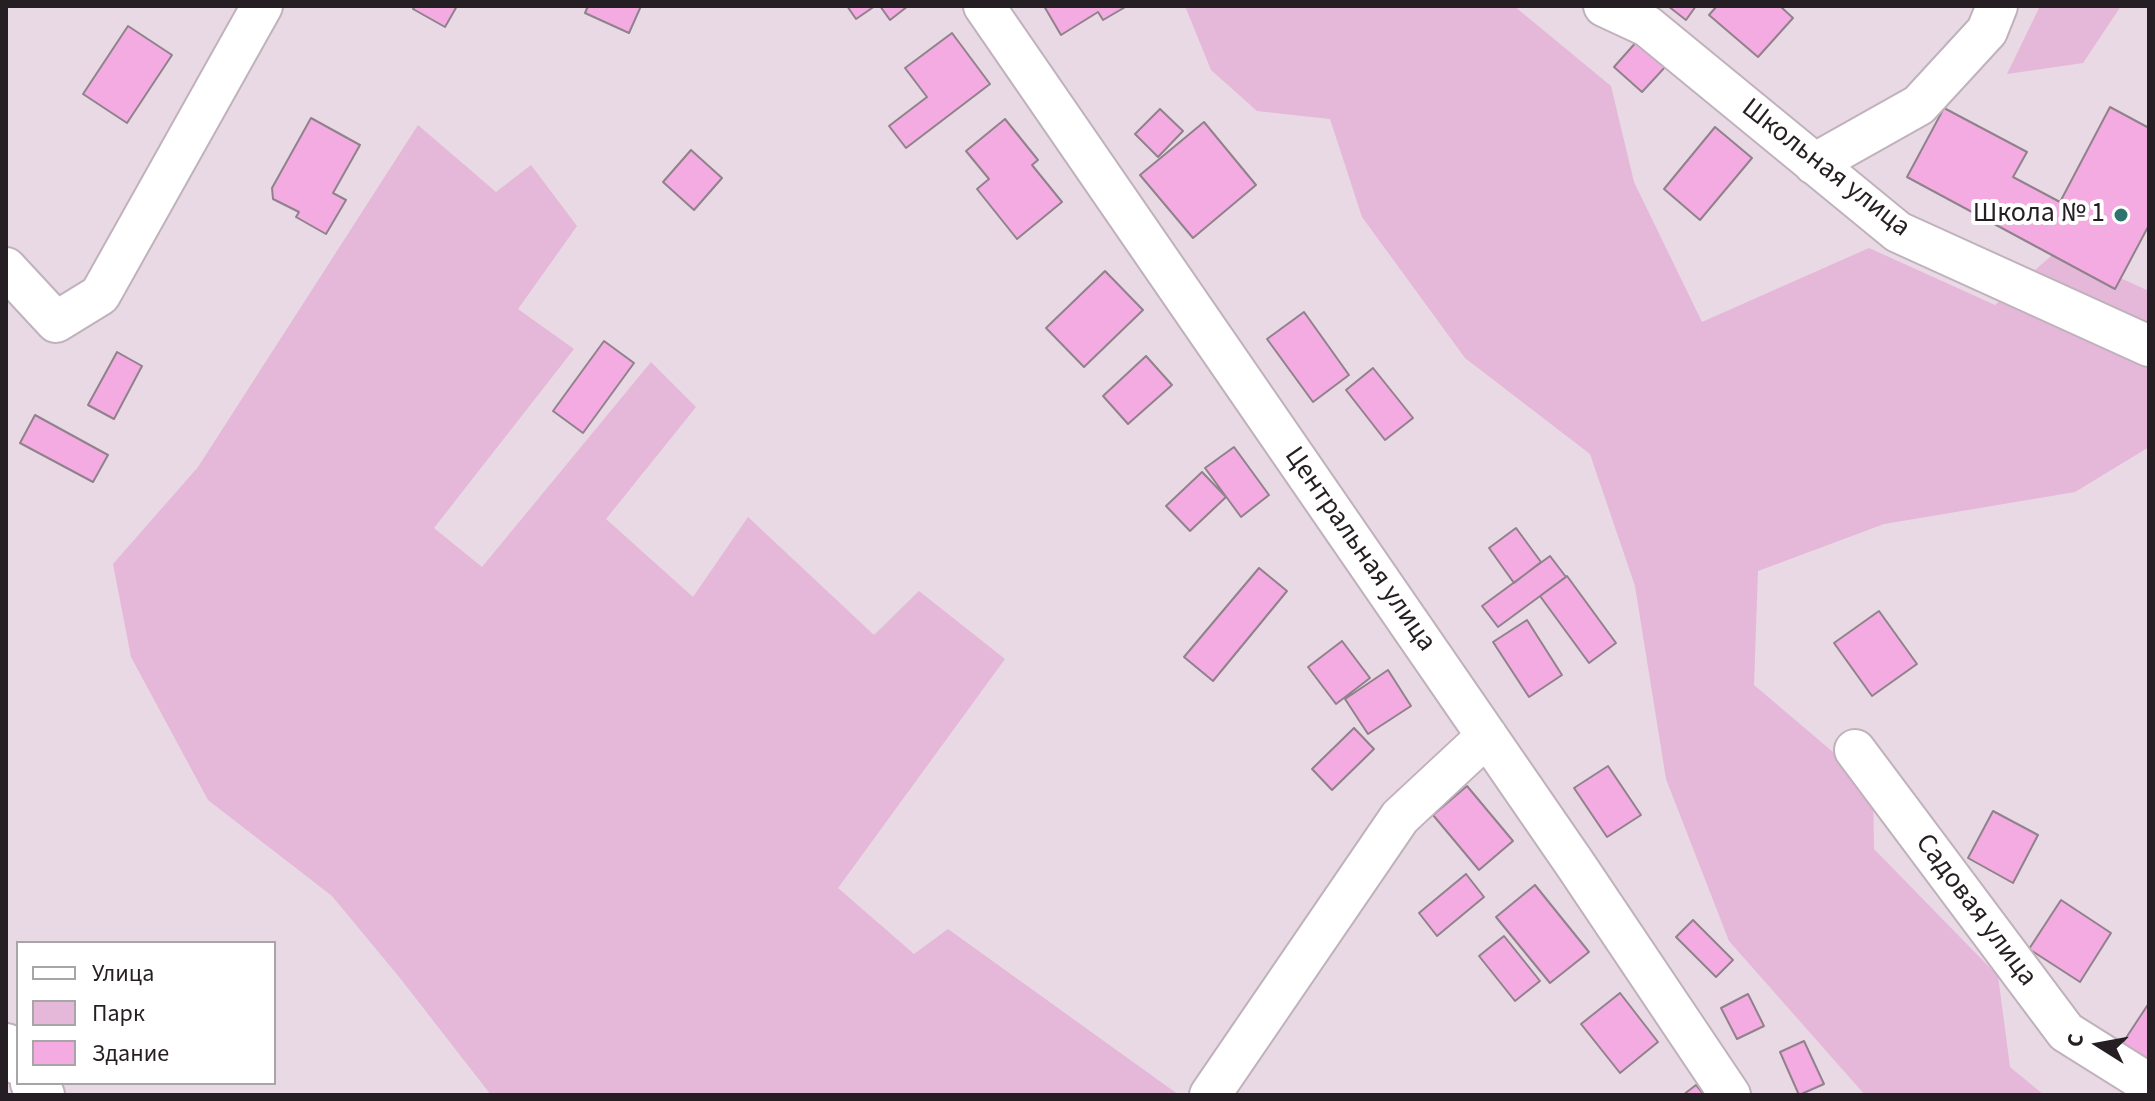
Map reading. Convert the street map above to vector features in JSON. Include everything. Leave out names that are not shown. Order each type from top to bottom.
[{"type":"street","points":[[6,268],[56,322],[100,295],[262,6]]},
{"type":"street","name":"Центральная улица","points":[[984,6],[1487,736],[1730,1095]]},
{"type":"street","name":"Школьная улица","points":[[1604,6],[1647,26],[1898,232],[2149,346]]},
{"type":"street","points":[[1814,164],[1919,105],[1987,31],[1997,6]]},
{"type":"street","points":[[1210,1095],[1400,817],[1487,736]]},
{"type":"street","name":"Садовая улица","points":[[1855,750],[2066,1032],[2149,1084]]},
{"type":"green space","points":[[1185,6],[1514,6],[1611,86],[1634,182],[1702,322],[1869,248],[1995,305],[2058,250],[2149,291],[2149,447],[2075,492],[1884,524],[1758,571],[1754,685],[1873,786],[1874,849],[1998,976],[2010,1067],[2044,1095],[1865,1095],[1729,941],[1666,779],[1635,586],[1590,454],[1465,358],[1362,217],[1330,119],[1257,111],[1211,70]]},
{"type":"green space","points":[[2040,6],[2121,6],[2083,63],[2007,74]]},
{"type":"green space","points":[[418,125],[496,192],[531,165],[577,226],[518,309],[574,349],[434,528],[482,567],[651,362],[696,407],[606,519],[693,597],[748,517],[874,635],[919,591],[1005,659],[838,888],[914,954],[948,929],[1179,1095],[491,1095],[332,896],[208,800],[131,657],[113,564],[198,467]]},
{"type":"building","points":[[415,6],[457,6],[445,27],[413,9]]},
{"type":"building","points":[[588,6],[641,6],[629,33],[585,13]]},
{"type":"building","points":[[847,6],[875,6],[856,19]]},
{"type":"building","points":[[880,6],[908,6],[890,20]]},
{"type":"building","points":[[1044,6],[1127,6],[1103,20],[1098,12],[1061,35]]},
{"type":"building","points":[[1668,6],[1696,6],[1686,20]]},
{"type":"building","points":[[1717,6],[1780,6],[1793,18],[1758,57],[1709,15]]},
{"type":"building","points":[[128,26],[172,55],[127,123],[83,94]]},
{"type":"building","points":[[952,33],[990,84],[906,148],[889,126],[927,97],[905,68]]},
{"type":"building","points":[[1638,40],[1666,66],[1642,92],[1614,67]]},
{"type":"building","points":[[2110,107],[2149,128],[2149,225],[2115,289],[1907,177],[1944,108],[2027,152],[2013,177],[2060,202]]},
{"type":"building","points":[[1160,109],[1183,131],[1158,157],[1135,134]]},
{"type":"building","points":[[311,118],[360,145],[333,193],[346,200],[326,234],[296,217],[299,212],[273,199],[272,188]]},
{"type":"building","points":[[1005,119],[1038,160],[1032,165],[1062,202],[1017,239],[977,189],[989,179],[966,151]]},
{"type":"building","points":[[1204,122],[1256,185],[1193,238],[1140,175]]},
{"type":"building","points":[[1715,127],[1752,158],[1700,220],[1664,189]]},
{"type":"building","points":[[691,150],[722,178],[694,210],[663,182]]},
{"type":"building","points":[[1105,271],[1143,310],[1084,367],[1046,328]]},
{"type":"building","points":[[1304,312],[1349,375],[1313,402],[1267,339]]},
{"type":"building","points":[[604,341],[634,363],[583,433],[553,411]]},
{"type":"building","points":[[117,352],[142,366],[114,419],[88,405]]},
{"type":"building","points":[[1146,356],[1172,385],[1128,424],[1103,396]]},
{"type":"building","points":[[1373,368],[1413,418],[1385,440],[1346,390]]},
{"type":"building","points":[[35,415],[108,455],[93,482],[20,443]]},
{"type":"building","points":[[1234,447],[1269,495],[1241,517],[1205,468]]},
{"type":"building","points":[[1202,472],[1226,497],[1190,531],[1166,506]]},
{"type":"building","points":[[1516,528],[1541,562],[1514,583],[1489,548]]},
{"type":"building","points":[[1550,556],[1566,577],[1498,627],[1482,606]]},
{"type":"building","points":[[1259,568],[1287,591],[1213,681],[1184,657]]},
{"type":"building","points":[[1567,576],[1616,643],[1589,663],[1540,596]]},
{"type":"building","points":[[1879,611],[1917,664],[1872,696],[1834,643]]},
{"type":"building","points":[[1527,620],[1562,675],[1529,697],[1493,642]]},
{"type":"building","points":[[1342,641],[1370,678],[1336,704],[1308,667]]},
{"type":"building","points":[[1388,670],[1411,706],[1368,734],[1345,699]]},
{"type":"building","points":[[1354,728],[1374,749],[1332,790],[1312,769]]},
{"type":"building","points":[[1608,766],[1641,815],[1607,837],[1574,788]]},
{"type":"building","points":[[1467,786],[1513,841],[1479,870],[1433,815]]},
{"type":"building","points":[[1993,811],[2038,835],[2013,883],[1968,858]]},
{"type":"building","points":[[1466,874],[1484,897],[1437,936],[1419,913]]},
{"type":"building","points":[[1535,885],[1589,952],[1550,983],[1496,917]]},
{"type":"building","points":[[2061,900],[2111,933],[2080,982],[2029,949]]},
{"type":"building","points":[[1693,920],[1733,960],[1716,977],[1676,937]]},
{"type":"building","points":[[1504,936],[1540,981],[1515,1001],[1479,956]]},
{"type":"building","points":[[1620,993],[1658,1042],[1620,1073],[1581,1024]]},
{"type":"building","points":[[1748,994],[1764,1026],[1737,1039],[1721,1008]]},
{"type":"building","points":[[2149,1003],[2149,1070],[2118,1050]]},
{"type":"building","points":[[1804,1041],[1824,1084],[1799,1095],[1780,1052]]},
{"type":"building","points":[[1696,1085],[1704,1095],[1683,1095]]},
{"type":"place","name":"Школа № 1","points":[[2121,215]]}]
